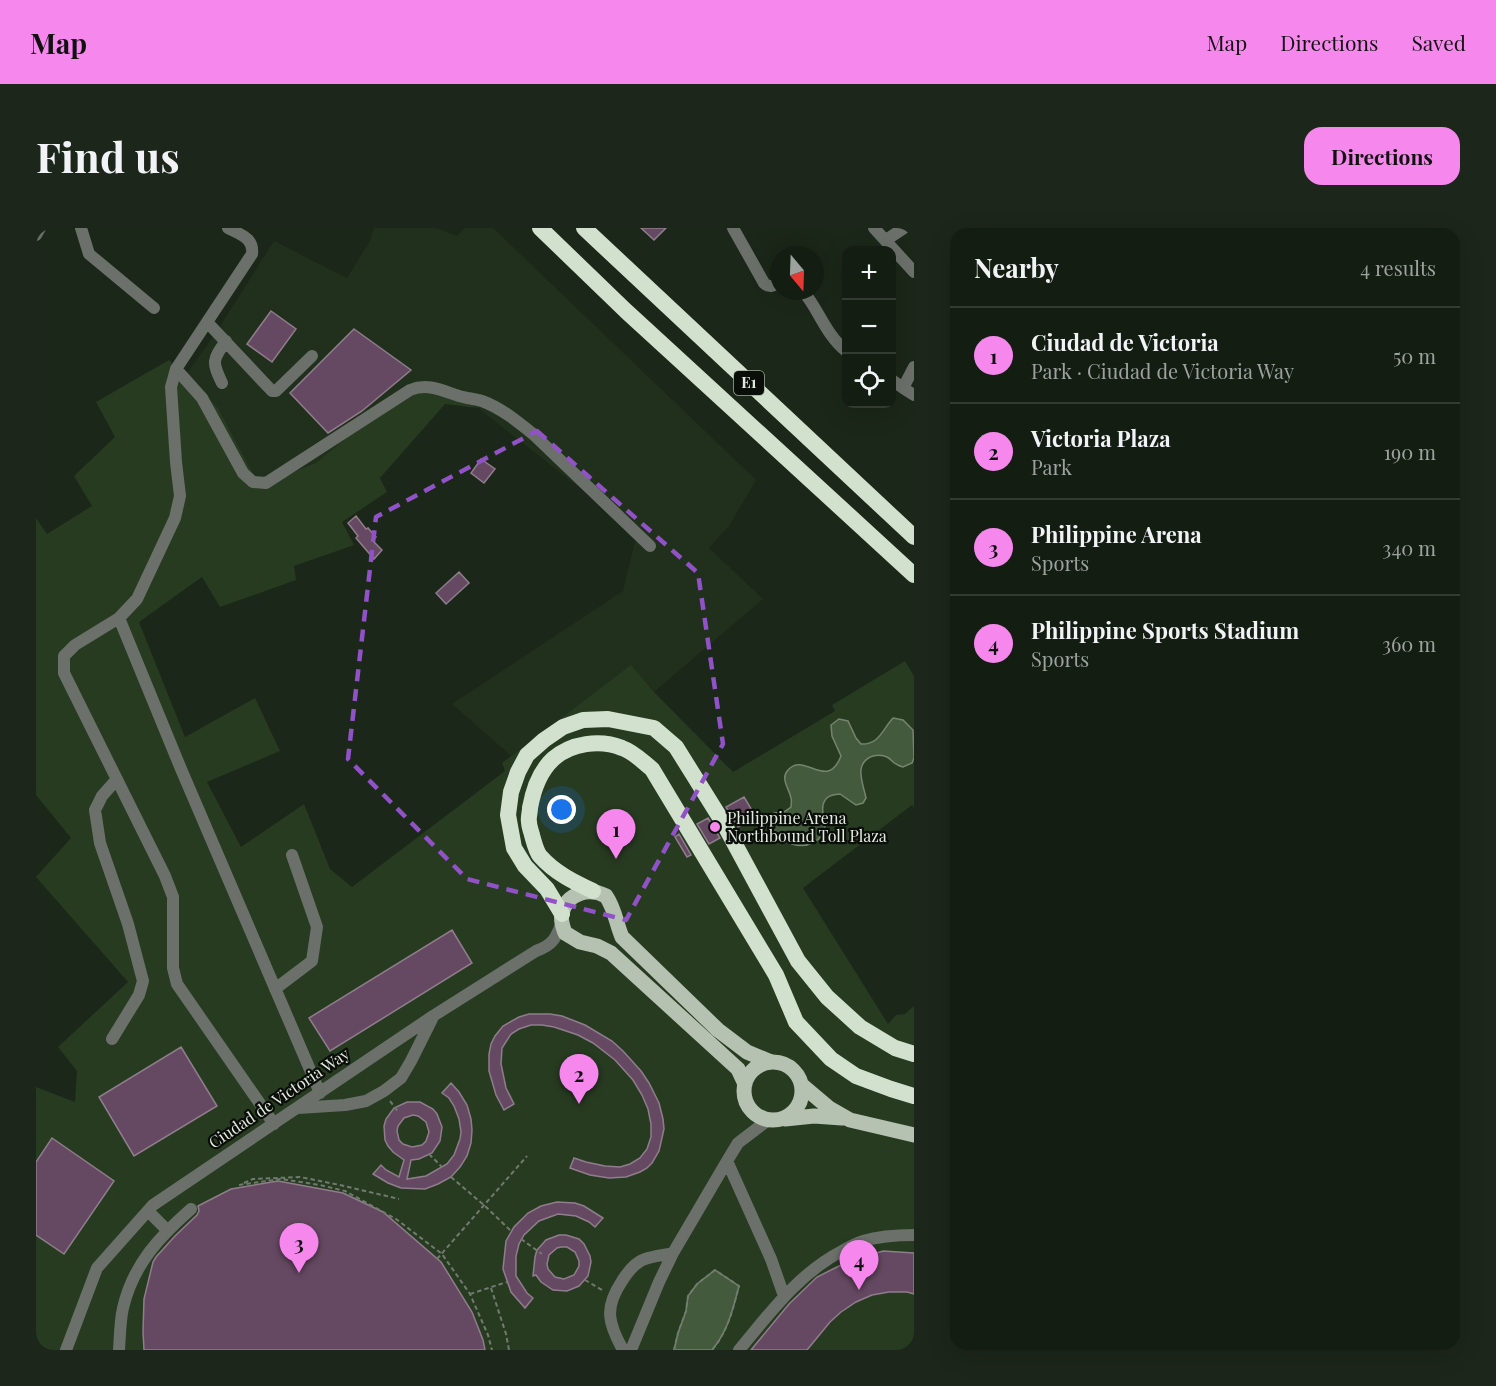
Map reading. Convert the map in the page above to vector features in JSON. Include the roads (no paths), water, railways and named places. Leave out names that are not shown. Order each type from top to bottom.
[{"type":"highway","name":"E1","points":[[540,228],[626,311],[914,575]]},
{"type":"highway","name":"E1","points":[[584,228],[914,537]]},
{"type":"highway","points":[[562,918],[548,889],[525,866],[513,848],[508,815],[511,792],[518,772],[527,755],[544,740],[563,727],[583,720],[608,719],[654,728],[676,747],[682,756],[724,825],[798,961],[827,997],[860,1027],[895,1048],[914,1054]]},
{"type":"highway","points":[[593,891],[563,877],[539,855],[529,821],[537,785],[553,759],[572,748],[587,743],[623,748],[652,769],[776,975],[796,1022],[831,1059],[856,1076],[914,1096]]},
{"type":"main road","points":[[745,1084],[738,1069],[611,953],[597,946],[580,942],[565,933],[562,918],[568,901],[573,896],[593,891],[606,896],[615,913],[622,937],[718,1030],[747,1052],[771,1062]]},
{"type":"main road","points":[[775,1119],[794,1111],[799,1106],[803,1086],[800,1078],[791,1068],[778,1062],[771,1062],[752,1071],[745,1084],[744,1096],[757,1117],[775,1119],[814,1116],[850,1120],[914,1135]]},
{"type":"main road","points":[[803,1086],[822,1103],[850,1120]]},
{"type":"street","points":[[36,236],[40,228]]},
{"type":"street","points":[[81,228],[89,254],[154,308]]},
{"type":"street","points":[[228,228],[249,240],[253,246],[252,254],[176,369],[171,387],[180,496],[176,518],[137,599],[119,618],[75,645],[64,656],[64,673],[165,876],[173,897],[173,968],[177,984],[274,1124]]},
{"type":"street","points":[[733,228],[764,283],[770,286]]},
{"type":"street","points":[[874,228],[914,272]]},
{"type":"street","points":[[886,240],[904,228]]},
{"type":"street","points":[[808,300],[822,323],[842,348]]},
{"type":"street","points":[[207,322],[272,391],[276,391],[312,356]]},
{"type":"street","points":[[222,384],[214,366],[217,353],[226,340]]},
{"type":"street","points":[[896,383],[909,392],[914,367]]},
{"type":"street","points":[[176,369],[202,398],[243,474],[253,482],[266,483],[410,390],[421,386],[435,388],[482,401],[513,418],[533,434],[650,546]]},
{"type":"street","points":[[119,618],[180,769],[320,1093]]},
{"type":"street","points":[[112,1039],[139,995],[143,981],[128,924],[100,843],[95,810],[102,796],[117,780]]},
{"type":"street","points":[[275,989],[312,961],[317,927],[292,855]]},
{"type":"street","name":"Ciudad de Victoria Way","points":[[66,1350],[97,1268],[153,1205],[433,1017],[536,951],[549,946],[557,936],[562,918]]},
{"type":"street","points":[[296,1108],[345,1105],[366,1101],[384,1091],[401,1077],[433,1017]]},
{"type":"street","points":[[631,1350],[673,1253],[738,1143],[775,1119]]},
{"type":"street","points":[[727,1161],[771,1259],[784,1296]]},
{"type":"street","points":[[119,1350],[123,1309],[135,1274],[146,1255],[191,1209]]},
{"type":"street","points":[[148,1211],[168,1231]]},
{"type":"street","points":[[739,1350],[784,1296],[830,1257],[861,1241],[887,1236],[914,1235]]},
{"type":"street","points":[[623,1350],[613,1332],[610,1314],[612,1295],[626,1274],[644,1259],[673,1253]]},
{"type":"place","name":"Philippine Arena Northbound Toll Plaza","points":[[715,827]]},
{"type":"place","name":"Ciudad de Victoria","points":[[616,859]]},
{"type":"place","name":"Victoria Plaza","points":[[579,1104]]},
{"type":"place","name":"Philippine Arena","points":[[299,1273]]},
{"type":"place","name":"Philippine Sports Stadium","points":[[859,1290]]}]
